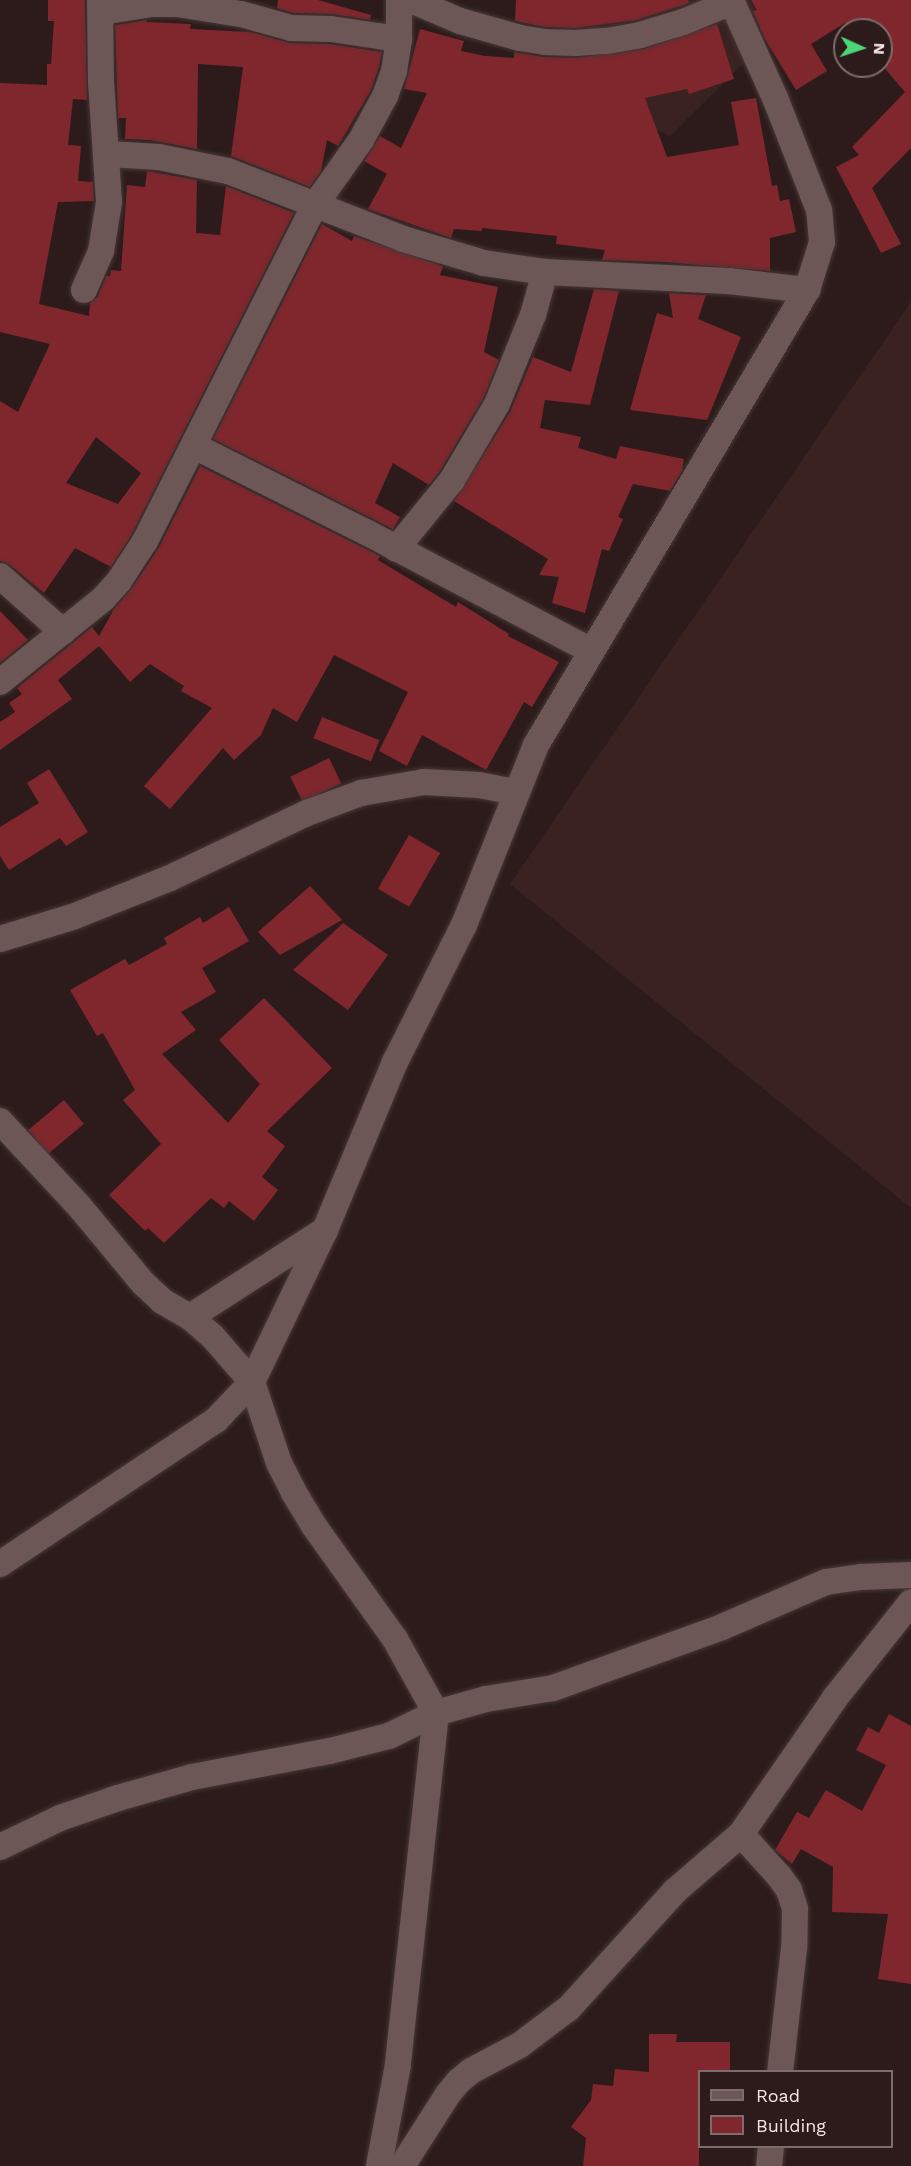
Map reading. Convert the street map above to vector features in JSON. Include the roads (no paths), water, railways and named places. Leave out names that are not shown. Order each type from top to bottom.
[{"type":"street","points":[[0,682],[63,632],[119,582],[145,541],[315,205],[374,118],[394,71],[399,39],[399,0]]},
{"type":"street","points":[[0,1564],[216,1420],[252,1382],[325,1230],[395,1062],[464,925],[536,746],[807,290],[822,242],[819,210],[775,98],[731,1],[682,22],[640,35],[607,41],[575,43],[544,42],[520,38],[460,21],[411,0]]},
{"type":"street","points":[[84,290],[101,251],[107,228],[108,154],[101,83],[100,6],[177,4],[241,14],[291,28],[332,29],[399,39]]},
{"type":"street","points":[[108,154],[159,156],[228,171],[440,251],[484,263],[545,272],[729,281],[807,290]]},
{"type":"street","points":[[396,549],[452,480],[497,404],[533,315],[545,272]]},
{"type":"street","points":[[194,446],[591,651]]},
{"type":"street","points":[[0,576],[63,632]]},
{"type":"street","points":[[0,939],[75,916],[170,878],[307,813],[361,793],[424,782],[479,786],[516,792]]},
{"type":"street","points":[[0,1121],[80,1206],[143,1282],[162,1301],[190,1317],[213,1338],[252,1382],[279,1463],[293,1491],[314,1526],[396,1639],[436,1713],[398,2065],[379,2166]]},
{"type":"street","points":[[190,1317],[325,1230]]},
{"type":"street","points":[[0,1847],[60,1818],[118,1798],[192,1777],[320,1753],[389,1736],[436,1713],[486,1699],[553,1688],[722,1627],[826,1582],[862,1577],[911,1575]]},
{"type":"street","points":[[402,2166],[448,2094],[459,2081],[471,2071],[520,2045],[569,2008],[675,1890],[741,1834],[835,1698],[911,1602]]},
{"type":"street","points":[[741,1834],[779,1876],[789,1890],[795,1909],[794,1948],[780,2070]]},
{"type":"street","points":[[769,2166],[771,2148]]}]
